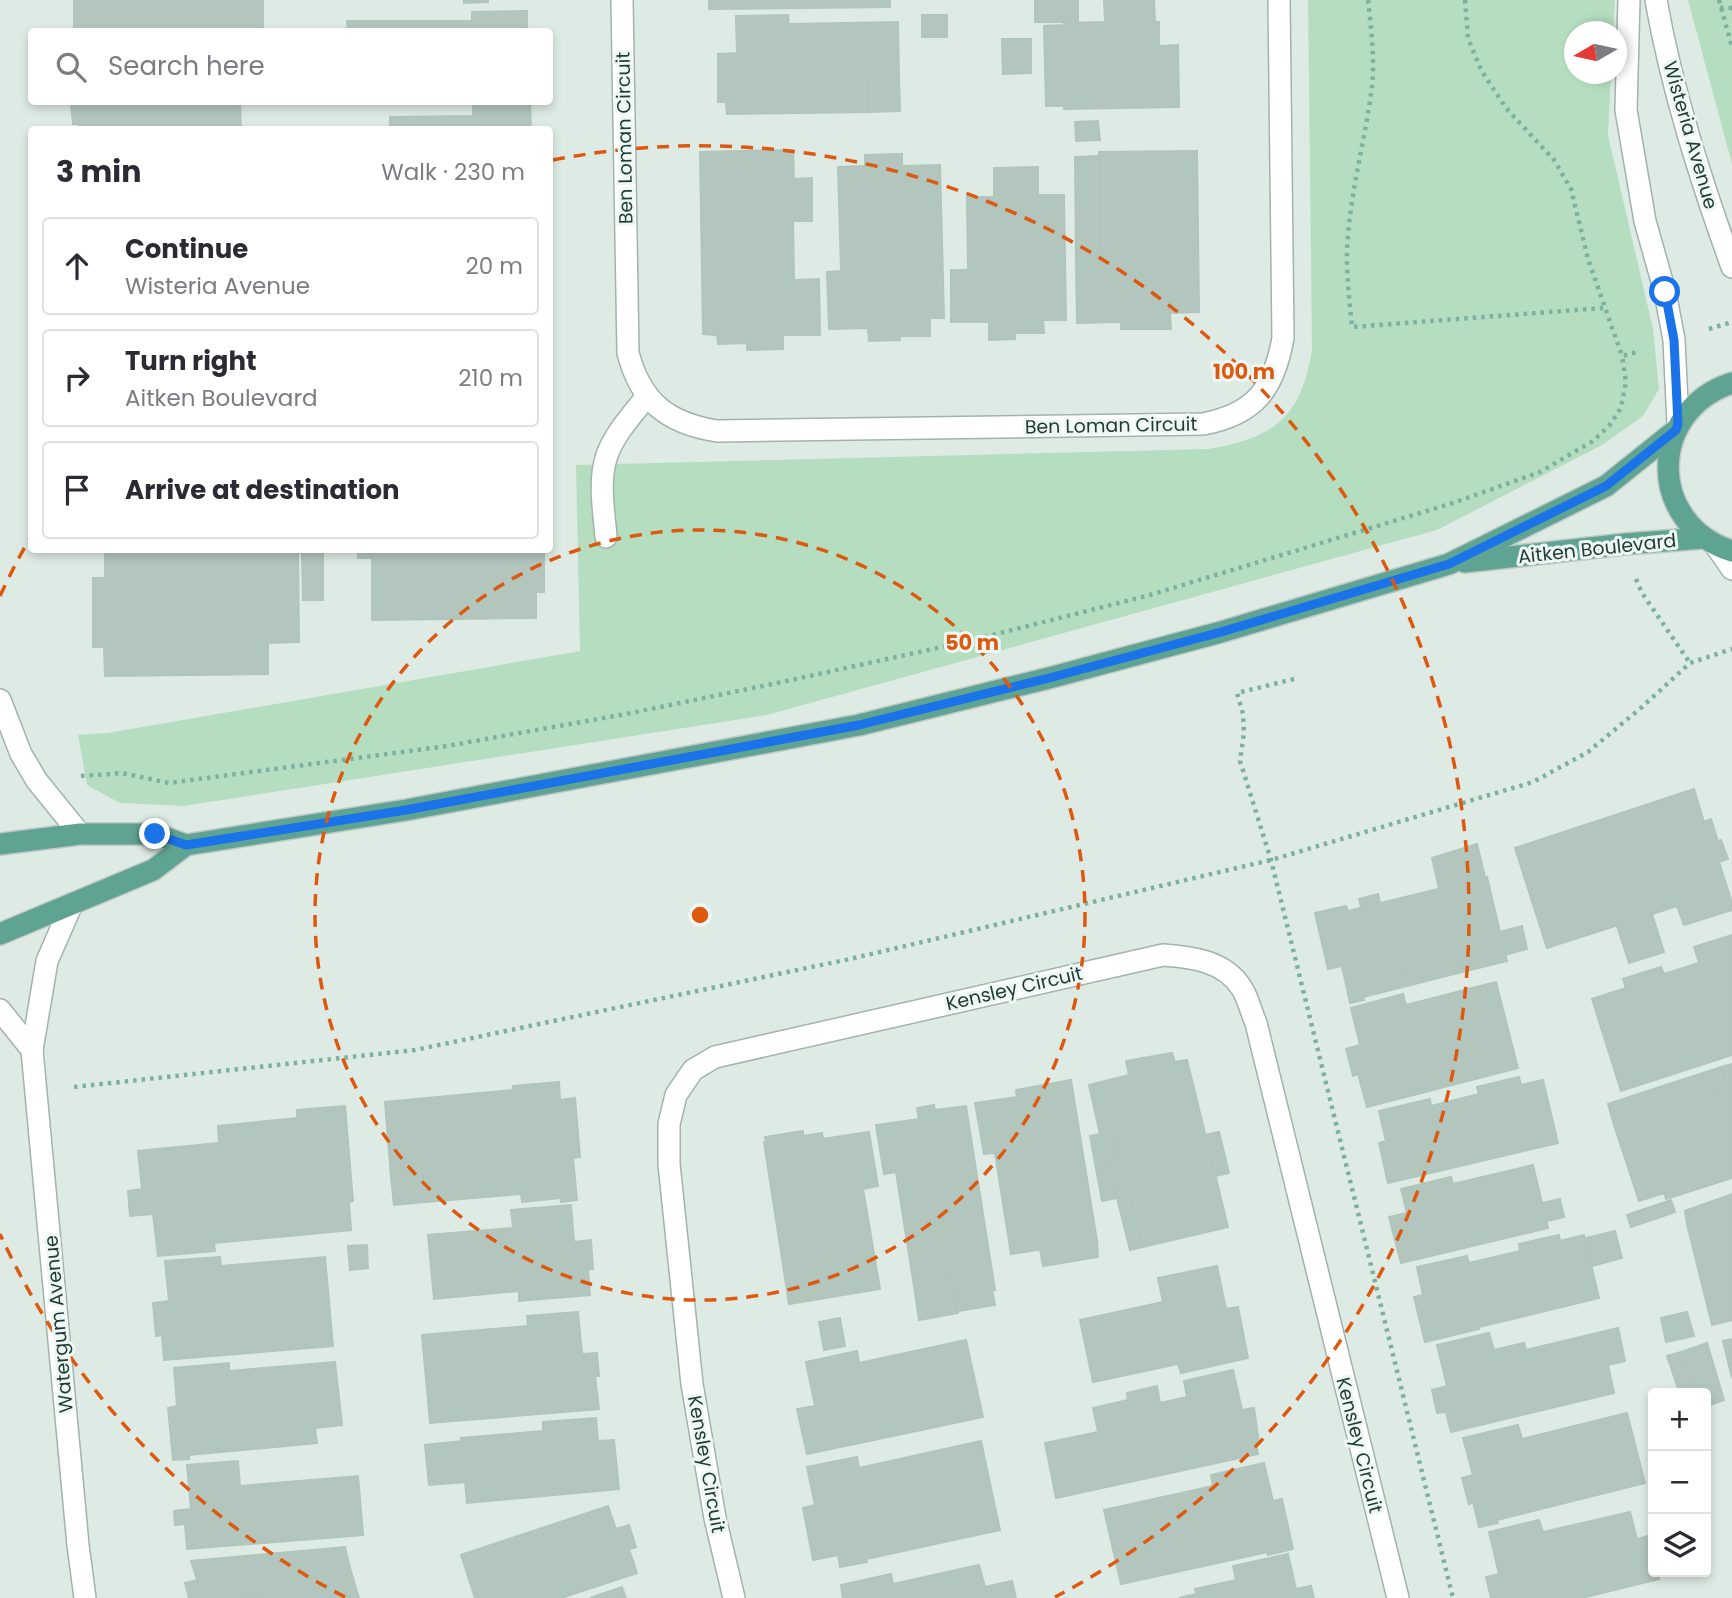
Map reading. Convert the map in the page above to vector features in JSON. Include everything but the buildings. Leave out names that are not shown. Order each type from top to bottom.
[{"type":"main road","name":"Aitken Boulevard","points":[[0,934],[153,870],[186,845],[406,810],[859,725],[1221,632],[1449,564],[1606,486],[1677,427],[1695,403],[1716,388],[1732,383]]},
{"type":"main road","points":[[1677,427],[1668,454],[1668,477],[1674,501],[1686,522],[1717,545]]},
{"type":"main road","name":"Aitken Boulevard","points":[[1449,564],[1625,544],[1717,545]]},
{"type":"main road","name":"Aitken Boulevard","points":[[0,844],[80,834],[155,834],[186,845]]},
{"type":"street","name":"Ben Loman Circuit","points":[[622,0],[628,353],[635,378],[647,396],[668,416],[692,427],[717,431],[1203,424],[1242,412],[1260,398],[1271,381],[1283,338],[1279,0]]},
{"type":"street","points":[[1629,0],[1626,110],[1645,221],[1665,292],[1674,340],[1677,427]]},
{"type":"street","name":"Wisteria Avenue","points":[[1656,0],[1678,98],[1732,267]]},
{"type":"street","points":[[606,537],[602,486],[607,456],[621,429],[647,396]]},
{"type":"street","points":[[1717,545],[1732,569]]},
{"type":"street","points":[[0,700],[21,754],[37,781],[80,834]]},
{"type":"street","name":"Watergum Avenue","points":[[72,904],[47,961],[33,1051],[85,1598]]},
{"type":"street","name":"Kensley Circuit","points":[[734,1598],[715,1518],[692,1384],[669,1164],[669,1124],[676,1095],[693,1070],[715,1057],[1163,955],[1194,957],[1222,968],[1241,987],[1256,1023],[1398,1598]]},
{"type":"street","points":[[0,1010],[33,1051]]},
{"type":"path","points":[[1368,0],[1372,83],[1355,178],[1348,237],[1347,285],[1352,327],[1604,308]]},
{"type":"path","points":[[37,781],[122,773],[169,783],[447,746],[626,714],[782,682],[965,642],[1150,595],[1348,537],[1540,472],[1592,441],[1609,426],[1621,408],[1626,382],[1622,356],[1588,259],[1571,189],[1554,160],[1506,108],[1481,70],[1468,38],[1465,0]]},
{"type":"path","points":[[1719,0],[1732,47]]},
{"type":"path","points":[[1720,8],[1732,8]]},
{"type":"path","points":[[1622,356],[1732,322]]},
{"type":"path","points":[[36,1091],[415,1050],[850,959],[1272,860],[1533,782],[1588,752],[1643,707],[1690,663],[1732,649]]},
{"type":"path","points":[[1294,679],[1237,693],[1243,714],[1244,732],[1240,761],[1272,860],[1453,1598]]},
{"type":"green space","points":[[1308,0],[1615,0],[1614,21],[1564,21],[1564,84],[1611,84],[1608,135],[1653,329],[1659,389],[1643,416],[1602,445],[1437,530],[767,715],[184,806],[120,803],[87,785],[78,735],[108,733],[580,651],[576,465],[1208,449],[1251,438],[1281,420],[1301,392],[1312,349]]},
{"type":"green space","points":[[1688,0],[1732,0],[1732,164]]},
{"type":"route","points":[[155,834],[186,845],[406,810],[859,725],[1221,632],[1449,564],[1606,486],[1676,430],[1678,424],[1674,340],[1665,292]]}]
